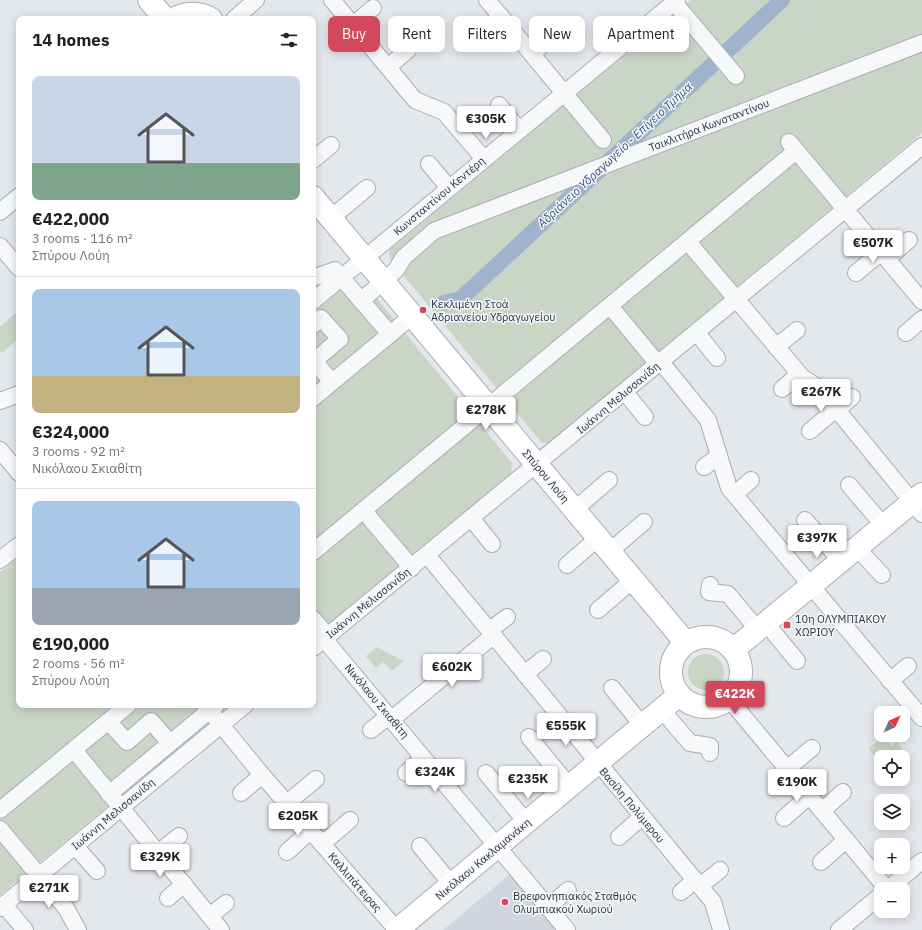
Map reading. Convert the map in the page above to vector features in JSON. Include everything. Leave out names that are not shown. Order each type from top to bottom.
[{"type":"street","points":[[149,0],[163,16]]},
{"type":"street","points":[[237,16],[255,0]]},
{"type":"street","points":[[332,0],[345,16]]},
{"type":"street","points":[[487,0],[501,16]]},
{"type":"street","points":[[674,1],[736,76]]},
{"type":"street","name":"Κωνσταντίνου Κεντέρη","points":[[316,299],[674,1]]},
{"type":"street","points":[[364,16],[373,8]]},
{"type":"street","points":[[181,16],[186,14],[197,14],[203,16]]},
{"type":"street","points":[[521,41],[603,140]]},
{"type":"street","name":"Τσικλιτήρα Κωνσταντίνου","points":[[362,300],[396,270],[404,257],[434,231],[922,43]]},
{"type":"street","points":[[376,52],[388,67],[393,85],[415,100],[444,112],[484,159]]},
{"type":"street","points":[[388,67],[406,52]]},
{"type":"street","points":[[499,106],[519,130]]},
{"type":"street","points":[[316,158],[331,145]]},
{"type":"street","name":"Ιωάννη Μελισσανίδη","points":[[322,641],[922,146]]},
{"type":"street","points":[[316,549],[688,242],[792,147],[922,301]]},
{"type":"street","points":[[429,164],[449,188]]},
{"type":"street","points":[[331,218],[367,188]]},
{"type":"street","points":[[0,212],[16,199]]},
{"type":"street","name":"Σπύρου Λούη","points":[[316,200],[686,643]]},
{"type":"street","points":[[856,273],[909,240]]},
{"type":"street","points":[[688,242],[799,374],[820,389],[919,504],[884,526],[733,650]]},
{"type":"street","points":[[0,246],[16,265]]},
{"type":"street","points":[[316,277],[335,270],[390,334]]},
{"type":"street","points":[[610,306],[708,420],[729,488],[922,718]]},
{"type":"street","points":[[316,395],[412,316]]},
{"type":"street","points":[[316,322],[321,318],[340,339],[316,359]]},
{"type":"street","points":[[906,333],[922,319]]},
{"type":"street","points":[[776,347],[797,330]]},
{"type":"street","points":[[696,332],[717,358]]},
{"type":"street","points":[[316,363],[332,382]]},
{"type":"street","points":[[782,388],[799,374]]},
{"type":"street","points":[[625,392],[645,417]]},
{"type":"street","points":[[0,401],[16,395]]},
{"type":"street","points":[[810,431],[852,397]]},
{"type":"street","points":[[0,450],[16,469]]},
{"type":"street","points":[[704,467],[719,456]]},
{"type":"street","points":[[574,510],[609,480]]},
{"type":"street","points":[[735,494],[751,480]]},
{"type":"street","points":[[849,484],[884,526]]},
{"type":"street","points":[[363,510],[412,568]]},
{"type":"street","points":[[471,518],[492,544]]},
{"type":"street","points":[[805,520],[849,554],[882,575]]},
{"type":"street","points":[[567,565],[644,522]]},
{"type":"street","points":[[0,560],[16,547]]},
{"type":"street","name":"Βασίλη Πολύμερου","points":[[427,555],[713,902],[721,930]]},
{"type":"street","points":[[598,610],[633,580]]},
{"type":"street","points":[[710,585],[710,592],[728,594],[797,661]]},
{"type":"street","points":[[371,730],[447,683],[507,617]]},
{"type":"street","name":"Νικόλαου Σκιαθίτη","points":[[316,626],[322,641],[390,718],[567,930]]},
{"type":"street","points":[[698,638],[710,638],[722,641],[733,650],[738,658],[741,668],[740,679],[736,690],[729,699],[720,704],[709,707],[698,706],[687,702],[679,695],[672,681],[672,666],[677,653],[686,643],[698,638]]},
{"type":"street","points":[[525,674],[543,659]]},
{"type":"street","points":[[890,681],[908,666]]},
{"type":"street","points":[[612,688],[643,726]]},
{"type":"street","name":"Νικόλαου Κακλαμανάκη","points":[[397,930],[679,695]]},
{"type":"street","points":[[729,699],[882,882]]},
{"type":"street","points":[[0,810],[124,708]]},
{"type":"street","points":[[109,794],[170,744],[209,708]]},
{"type":"street","name":"Καλλιπάτειρας","points":[[211,708],[221,724],[262,775],[397,930]]},
{"type":"street","name":"Ιωάννη Μελισσανίδη","points":[[2,907],[240,708]]},
{"type":"street","points":[[662,710],[690,743],[710,746],[710,753]]},
{"type":"street","points":[[108,721],[127,742],[152,721],[170,744]]},
{"type":"street","points":[[529,737],[570,787]]},
{"type":"street","points":[[787,769],[812,748]]},
{"type":"street","points":[[74,750],[120,808],[184,884],[213,925],[226,903]]},
{"type":"street","points":[[406,773],[423,758]]},
{"type":"street","points":[[486,773],[526,823]]},
{"type":"street","points":[[241,794],[262,775]]},
{"type":"street","points":[[287,803],[316,779]]},
{"type":"street","points":[[822,811],[843,792]]},
{"type":"street","points":[[784,818],[809,796]]},
{"type":"street","points":[[619,837],[642,816]]},
{"type":"street","points":[[322,844],[350,820]]},
{"type":"street","points":[[0,829],[66,908],[78,930]]},
{"type":"street","points":[[287,852],[311,830]]},
{"type":"street","points":[[158,854],[179,836]]},
{"type":"street","points":[[821,862],[846,840]]},
{"type":"street","points":[[75,846],[97,871]]},
{"type":"street","points":[[420,846],[452,885]]},
{"type":"street","points":[[896,882],[922,861]]},
{"type":"street","points":[[681,892],[720,870]]},
{"type":"street","points":[[168,898],[184,884]]},
{"type":"street","points":[[548,907],[568,890]]},
{"type":"street","points":[[839,930],[874,901]]},
{"type":"street","points":[[2,907],[25,930]]},
{"type":"shaded area","name":"Βρεφονηπιακός Σταθμός Ολυμπιακού Χωριού","points":[[510,874],[558,930],[443,930]]},
{"type":"green space","points":[[691,0],[922,0],[922,133],[549,443],[542,443],[390,259],[389,250],[628,52],[689,52],[689,16],[672,16]]},
{"type":"green space","points":[[350,282],[369,289],[512,463],[511,474],[316,635],[316,310]]},
{"type":"green space","points":[[16,313],[16,341],[2,353],[0,351],[0,327]]},
{"type":"green space","points":[[16,559],[16,708],[227,708],[0,895],[0,572]]},
{"type":"green space","points":[[377,647],[403,661],[392,671],[383,662],[376,668],[366,656]]},
{"type":"green space","points":[[706,654],[716,657],[721,662],[724,672],[721,682],[716,687],[706,690],[696,687],[691,682],[688,672],[691,662],[696,657]]},
{"type":"green space","points":[[877,742],[888,742],[891,746],[897,742],[903,750],[874,750],[874,756],[868,748]]},
{"type":"waterway","name":"Αδριάνειο Υδραγωγείο - Επίγειο Τμήμα","points":[[444,303],[460,299],[466,294],[782,0]]},
{"type":"place","name":"Κεκλιμένη Στοά Αδριανείου Υδραγωγείου","points":[[423,310]]},
{"type":"place","name":"10η ΟΛΥΜΠΙΑΚΟΥ ΧΩΡΙΟΥ","points":[[787,625]]},
{"type":"place","name":"Βρεφονηπιακός Σταθμός Ολυμπιακού Χωριού","points":[[505,902]]}]
